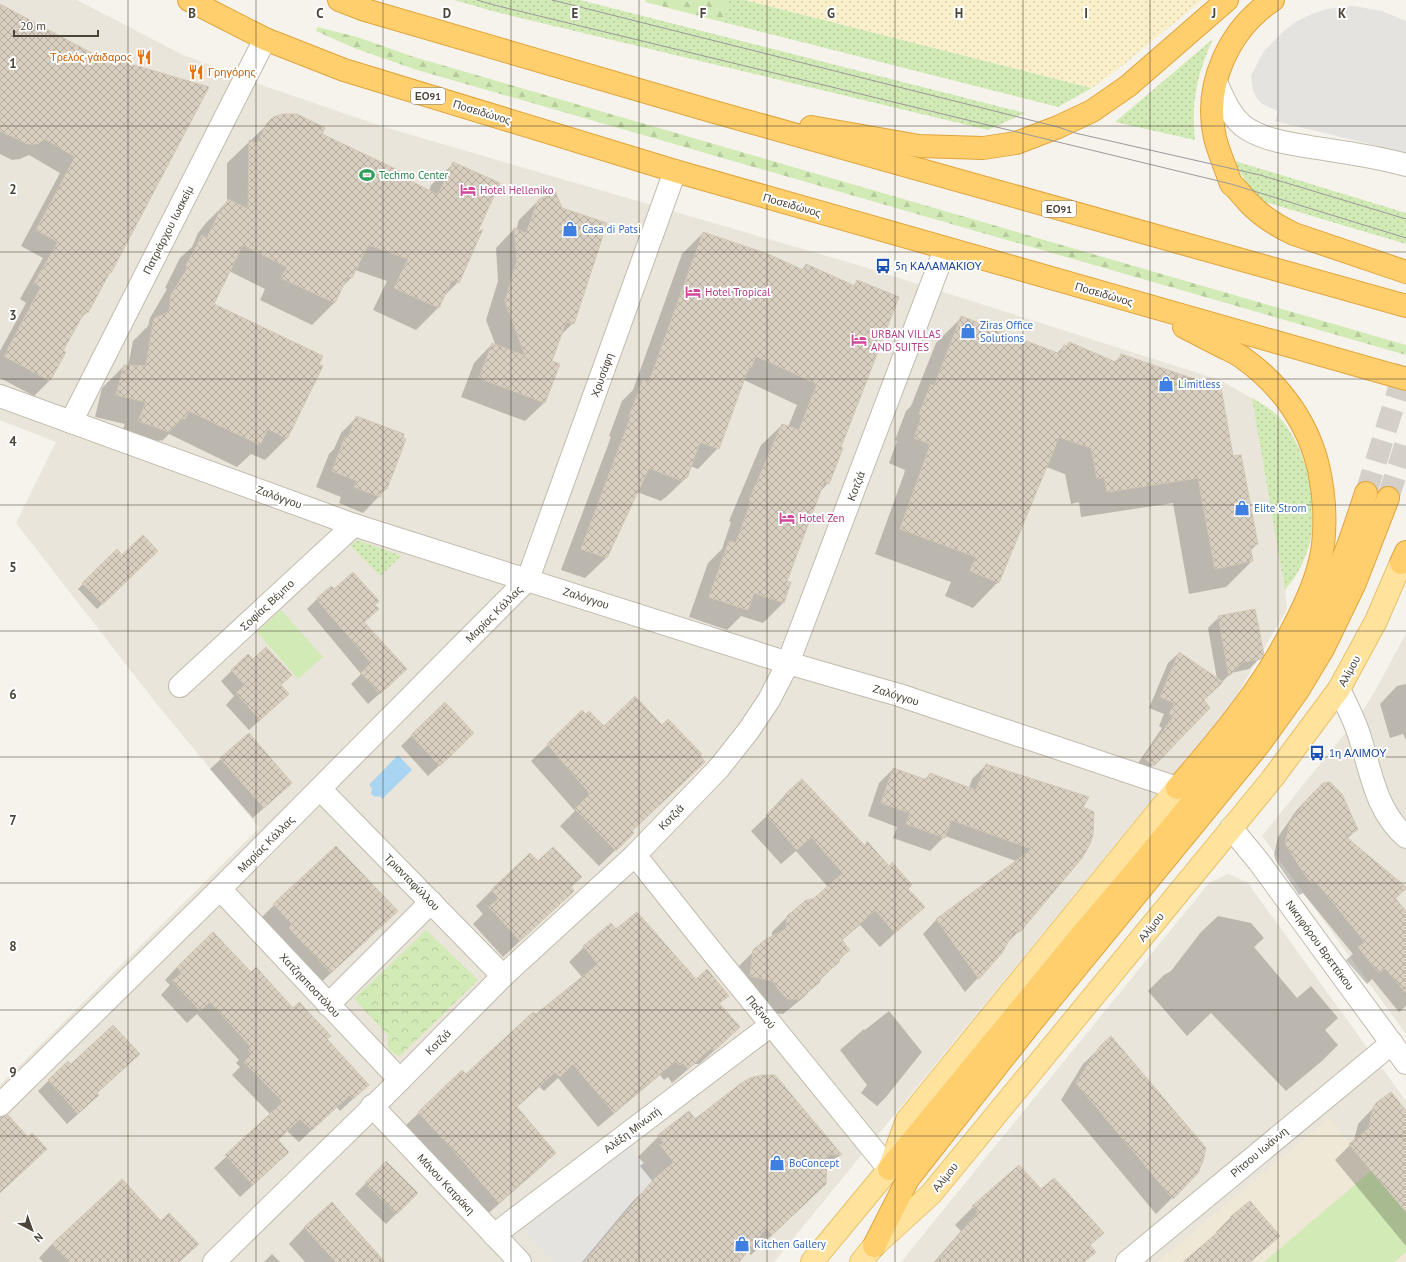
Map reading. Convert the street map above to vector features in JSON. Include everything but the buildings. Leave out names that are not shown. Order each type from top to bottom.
[{"type":"highway","name":"Ποσειδώνος","points":[[189,0],[265,39],[344,70],[675,171],[1406,380]]},
{"type":"highway","name":"ΕΟ91","points":[[339,0],[365,10],[711,111],[1406,306]]},
{"type":"highway","points":[[711,111],[857,134],[919,146],[983,148],[1016,143],[1092,112],[1128,86],[1227,0]]},
{"type":"highway","points":[[1273,0],[1251,18],[1239,32],[1221,64],[1216,82],[1212,119],[1215,138],[1231,184],[1248,203],[1277,226],[1294,234],[1406,272]]},
{"type":"highway","points":[[1142,305],[1242,356],[1278,389],[1293,409],[1310,441],[1320,477],[1324,509],[1324,531],[1321,557],[1308,596],[1294,626],[1276,660],[1250,699],[1224,734],[1177,788]]},
{"type":"highway","points":[[889,1168],[1034,991],[1180,817],[1266,709],[1290,672],[1334,582],[1353,534],[1366,493]]},
{"type":"highway","points":[[874,1246],[908,1179],[1031,1023],[1258,746],[1297,692],[1323,649],[1355,583],[1388,498]]},
{"type":"main road","name":"Αλίμου","points":[[861,1262],[874,1246],[931,1194],[1280,768],[1339,689],[1376,621],[1404,560]]},
{"type":"main road","points":[[812,1262],[889,1168],[907,1120],[1177,788]]},
{"type":"street","name":"Πατριάρχου Ιωακείμ","points":[[71,422],[265,39]]},
{"type":"street","points":[[1216,82],[1223,99],[1233,115],[1245,128],[1267,138],[1390,160],[1406,165]]},
{"type":"street","name":"Χρυσάφη","points":[[528,579],[675,171]]},
{"type":"street","name":"Κοτζιά","points":[[214,1262],[400,1080],[503,976],[635,855],[719,768],[749,730],[769,700],[788,663],[945,249]]},
{"type":"street","name":"Ζαλόγγου","points":[[0,396],[354,525],[528,579],[788,663],[899,695],[1177,788]]},
{"type":"street","name":"Σοφίας Βέμπο","points":[[180,686],[354,525]]},
{"type":"street","name":"Μαρίας Κάλλας","points":[[0,1104],[220,890],[528,579]]},
{"type":"street","points":[[1339,689],[1357,729],[1366,762],[1384,810],[1406,837]]},
{"type":"street","name":"Τριανταφύλλου","points":[[320,789],[503,976]]},
{"type":"street","name":"Νικηφόρου Βρεττάκου","points":[[1231,828],[1259,862],[1406,1063]]},
{"type":"street","name":"Παξινού","points":[[635,855],[771,1025],[889,1168]]},
{"type":"street","name":"Χατζηαποστόλου","points":[[220,890],[400,1080]]},
{"type":"street","points":[[328,1005],[431,902]]},
{"type":"street","name":"Αλέξη Μινωτή","points":[[494,1235],[771,1025]]},
{"type":"street","name":"Ρίτσου Ιωάννη","points":[[1126,1262],[1392,1043]]},
{"type":"street","name":"Μάνου Κατράκη","points":[[372,1106],[520,1262]]},
{"type":"shaded area","points":[[0,0],[77,0],[181,54],[267,87],[384,127],[861,266],[1220,380],[1267,407],[1283,421],[1293,436],[1302,455],[1312,494],[1312,533],[1301,567],[1285,590],[1287,609],[1230,707],[1150,802],[774,1262],[0,1262],[0,1085],[259,828],[156,703],[16,523],[56,442],[0,420]]},
{"type":"shaded area","points":[[1353,6],[1382,11],[1406,21],[1406,153],[1275,121],[1278,111],[1262,104],[1253,91],[1251,76],[1257,64],[1264,51],[1285,30],[1297,21],[1324,10]]},
{"type":"shaded area","points":[[1406,633],[1406,1034],[1262,836],[1362,712],[1379,684]]},
{"type":"shaded area","points":[[1228,874],[1247,882],[1406,1101],[1406,1262],[901,1262],[1209,883]]},
{"type":"shaded area","points":[[1329,1118],[1406,1212],[1406,1262],[1157,1262]]},
{"type":"shaded area","points":[[630,1146],[654,1179],[584,1262],[554,1262],[522,1229]]},
{"type":"green space","points":[[454,0],[580,0],[1025,113],[988,130],[496,12]]},
{"type":"green space","points":[[646,0],[729,0],[723,22],[645,2]]},
{"type":"green space","points":[[729,0],[745,0],[1092,88],[1058,107],[723,22]]},
{"type":"green space","points":[[317,27],[357,37],[414,57],[1406,345],[1406,355],[414,69],[354,48],[316,31]]},
{"type":"green space","points":[[1213,39],[1207,52],[1196,88],[1194,113],[1195,140],[1115,122]]},
{"type":"green space","points":[[1232,160],[1406,213],[1406,244],[1258,200]]},
{"type":"green space","points":[[1252,398],[1277,415],[1291,434],[1304,460],[1311,489],[1313,518],[1311,540],[1302,563],[1285,590]]},
{"type":"green space","points":[[358,540],[401,556],[380,576],[350,545]]},
{"type":"green space","points":[[281,610],[323,657],[298,679],[257,632]]},
{"type":"green space","points":[[426,930],[478,980],[400,1056],[390,1051],[388,1046],[388,1035],[354,999]]},
{"type":"green space","points":[[1371,1171],[1406,1212],[1406,1252],[1394,1262],[1264,1262]]},
{"type":"sand","points":[[745,0],[1202,0],[1117,70],[1092,88]]},
{"type":"water","points":[[398,755],[412,770],[382,799],[380,796],[373,796],[371,794],[372,788],[369,785]]},
{"type":"tunnel","points":[[1366,493],[1406,366]]},
{"type":"tunnel","points":[[1388,498],[1406,443]]},
{"type":"tram line","points":[[477,0],[1231,184],[1406,238]]},
{"type":"tram line","points":[[552,0],[1058,127],[1075,133],[1260,175],[1406,219]]},
{"type":"place","name":"Τρελός γάιδαρος","points":[[144,57]]},
{"type":"place","name":"Γρηγόρης","points":[[196,72]]},
{"type":"place","name":"Techmo Center","points":[[367,175]]},
{"type":"place","name":"Hotel Helleniko","points":[[468,190]]},
{"type":"place","name":"Casa di Patsi","points":[[570,229]]},
{"type":"place","name":"5η ΚΑΛΑΜΑΚΙΟΥ","points":[[883,266]]},
{"type":"place","name":"Hotel Tropical","points":[[693,292]]},
{"type":"place","name":"Ziras Office Solutions","points":[[968,331]]},
{"type":"place","name":"URBAN VILLAS AND SUITES","points":[[859,340]]},
{"type":"place","name":"Limitless","points":[[1166,384]]},
{"type":"place","name":"Elite Strom","points":[[1242,508]]},
{"type":"place","name":"Hotel Zen","points":[[787,518]]},
{"type":"place","name":"1η ΑΛΙΜΟΥ","points":[[1317,753]]},
{"type":"place","name":"BoConcept","points":[[777,1163]]},
{"type":"place","name":"Kitchen Gallery","points":[[742,1244]]}]
